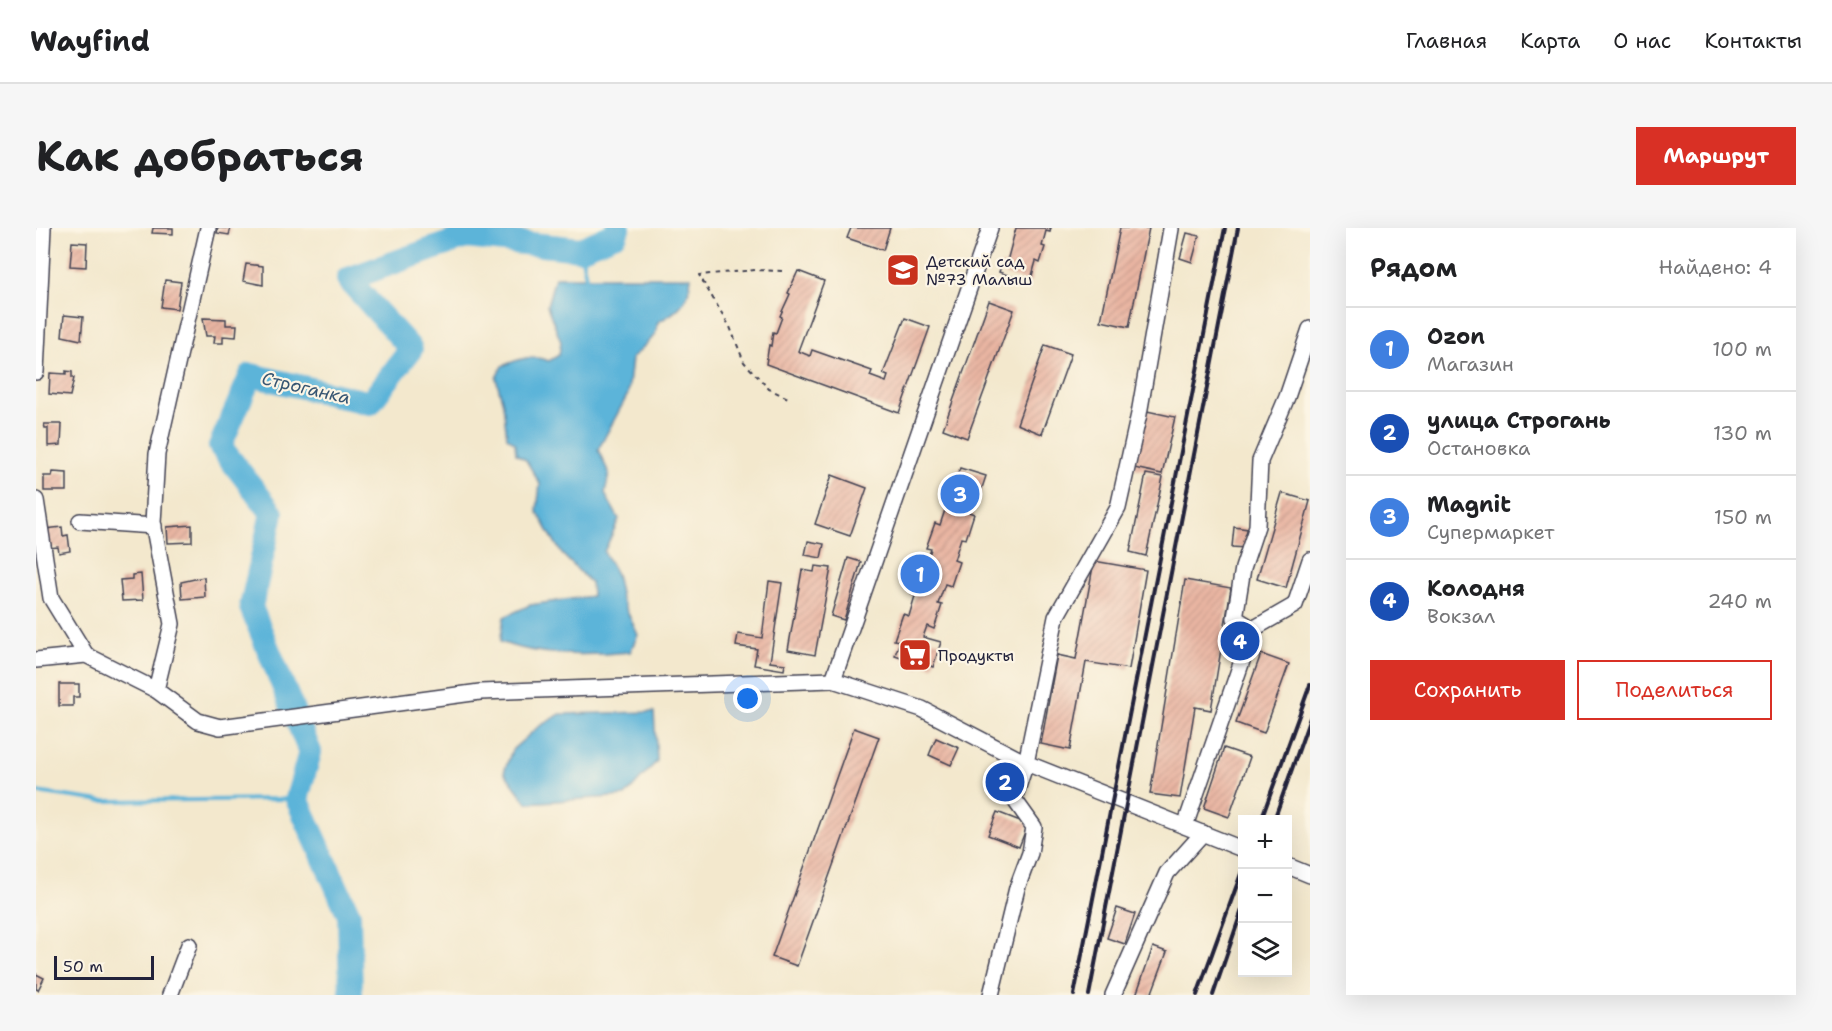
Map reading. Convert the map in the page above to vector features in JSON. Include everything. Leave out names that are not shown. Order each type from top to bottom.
[{"type":"street","points":[[36,372],[43,228]]},
{"type":"street","points":[[156,690],[172,624],[154,526],[158,454],[208,228]]},
{"type":"street","points":[[832,680],[990,228]]},
{"type":"street","points":[[991,995],[1017,888],[1030,853],[1034,827],[1014,800],[1026,763],[1056,618],[1118,508],[1139,414],[1171,229]]},
{"type":"street","points":[[1252,629],[1235,618],[1243,568],[1257,526],[1260,461],[1287,397],[1310,330]]},
{"type":"street","points":[[36,500],[51,598],[86,655],[156,690],[198,721],[220,727],[480,692],[832,680],[922,709],[1026,763],[1238,847]]},
{"type":"street","points":[[80,521],[154,526]]},
{"type":"street","points":[[1185,826],[1252,629],[1295,605],[1310,560]]},
{"type":"street","points":[[36,660],[86,655]]},
{"type":"street","points":[[1113,995],[1167,873],[1203,833]]},
{"type":"street","points":[[1292,868],[1310,875]]},
{"type":"street","points":[[170,995],[189,945]]},
{"type":"path","points":[[782,271],[756,270],[699,275],[730,327],[744,362],[769,389],[790,399]]},
{"type":"water","points":[[555,277],[691,277],[688,293],[682,305],[658,322],[655,335],[632,358],[628,394],[598,450],[609,473],[605,494],[619,519],[604,552],[616,574],[621,598],[638,635],[630,652],[548,653],[500,642],[504,617],[530,605],[592,596],[591,583],[562,554],[537,511],[540,484],[526,460],[516,454],[515,443],[507,437],[503,404],[496,378],[502,366],[514,361],[531,358],[549,361],[559,355],[561,342],[547,306]]},
{"type":"water","points":[[654,712],[657,761],[625,796],[527,803],[504,772],[512,750],[538,727],[560,714]]},
{"type":"building","points":[[153,228],[173,228],[173,234],[152,233]]},
{"type":"building","points":[[218,228],[231,228],[229,235],[217,233]]},
{"type":"building","points":[[851,228],[890,228],[883,250],[847,238]]},
{"type":"building","points":[[1016,228],[1051,228],[1050,232],[1046,231],[1042,246],[1045,247],[1040,263],[1036,261],[1030,283],[999,272],[1002,264],[1006,265]]},
{"type":"building","points":[[1120,228],[1149,228],[1129,327],[1101,321]]},
{"type":"building","points":[[1187,233],[1199,236],[1192,262],[1180,258]]},
{"type":"building","points":[[72,242],[87,243],[86,267],[70,266]]},
{"type":"building","points":[[246,264],[263,266],[263,285],[243,281]]},
{"type":"building","points":[[798,271],[824,281],[798,351],[810,356],[812,350],[872,371],[870,376],[886,382],[888,376],[883,374],[905,318],[930,327],[899,413],[766,364],[773,332],[776,333],[782,317],[780,316],[790,294],[788,293]]},
{"type":"building","points":[[165,280],[181,282],[177,309],[161,307]]},
{"type":"building","points":[[989,301],[1014,310],[967,438],[943,429]]},
{"type":"building","points":[[64,315],[83,317],[81,340],[62,336]]},
{"type":"building","points":[[203,318],[226,319],[226,325],[237,325],[236,337],[223,336],[223,343],[214,343],[215,336],[206,336]]},
{"type":"building","points":[[1045,345],[1071,354],[1042,434],[1017,424]]},
{"type":"building","points":[[66,371],[72,372],[72,378],[74,378],[70,396],[49,394],[50,373],[66,374]]},
{"type":"building","points":[[1147,411],[1175,417],[1162,474],[1134,468]]},
{"type":"building","points":[[44,424],[62,424],[61,445],[48,446],[48,428],[45,428]]},
{"type":"building","points":[[960,468],[986,476],[980,494],[975,493],[969,512],[974,514],[966,539],[961,538],[954,560],[959,562],[951,586],[945,584],[938,604],[942,605],[934,629],[927,626],[923,637],[941,642],[933,667],[921,663],[919,668],[906,663],[907,659],[895,655],[900,641],[894,640],[903,614],[909,616],[915,596],[911,594],[919,569],[924,570],[931,549],[926,548],[935,523],[940,525],[947,504],[942,503],[950,477],[956,479]]},
{"type":"building","points":[[53,472],[67,473],[67,491],[44,491],[44,476],[52,476]]},
{"type":"building","points":[[1146,474],[1163,477],[1146,556],[1130,552]]},
{"type":"building","points":[[832,475],[867,488],[850,536],[815,524]]},
{"type":"building","points":[[1282,493],[1310,501],[1286,588],[1257,579]]},
{"type":"building","points":[[192,525],[192,542],[168,543],[167,527]]},
{"type":"building","points":[[62,527],[63,536],[68,535],[70,551],[59,553],[58,547],[48,548],[45,529]]},
{"type":"building","points":[[1234,527],[1248,529],[1246,548],[1232,547]]},
{"type":"building","points":[[808,541],[824,544],[821,558],[805,555]]},
{"type":"building","points":[[848,558],[861,562],[844,620],[831,616]]},
{"type":"building","points":[[1094,561],[1146,570],[1129,669],[1086,662],[1070,750],[1041,744],[1057,655],[1076,659]]},
{"type":"building","points":[[815,566],[831,568],[815,655],[788,650],[802,570],[814,572]]},
{"type":"building","points":[[141,574],[143,600],[122,601],[120,580],[132,579],[132,575]]},
{"type":"building","points":[[204,577],[205,597],[182,599],[181,582]]},
{"type":"building","points":[[1185,580],[1231,588],[1211,710],[1195,707],[1180,798],[1150,794]]},
{"type":"building","points":[[769,581],[782,583],[770,662],[785,664],[784,670],[754,665],[757,649],[736,646],[738,634],[762,638]]},
{"type":"building","points":[[1261,654],[1289,664],[1264,733],[1236,723]]},
{"type":"building","points":[[59,684],[79,684],[79,697],[73,697],[73,706],[59,706]]},
{"type":"building","points":[[854,728],[879,737],[797,966],[772,957]]},
{"type":"building","points":[[936,738],[959,748],[951,765],[929,755]]},
{"type":"building","points":[[1224,748],[1250,757],[1229,817],[1204,808]]},
{"type":"building","points":[[997,812],[1028,824],[1019,847],[988,835]]},
{"type":"building","points":[[1117,908],[1135,914],[1125,944],[1107,938]]},
{"type":"building","points":[[1153,947],[1167,952],[1151,995],[1136,995]]},
{"type":"building","points":[[36,974],[44,978],[38,990],[36,989]]},
{"type":"waterway","name":"Строганка","points":[[351,995],[349,915],[297,799],[310,752],[251,607],[272,513],[220,446],[251,375],[370,403],[411,349],[348,279],[466,237],[580,249],[616,234],[618,228]]},
{"type":"waterway","points":[[580,249],[586,277]]},
{"type":"waterway","points":[[36,792],[102,801],[297,799]]},
{"type":"railway","points":[[1074,995],[1225,228]]},
{"type":"railway","points":[[1089,995],[1238,228]]},
{"type":"railway","points":[[1263,815],[1310,685]]},
{"type":"railway","points":[[1276,815],[1310,718]]},
{"type":"railway","points":[[1197,995],[1238,882]]},
{"type":"railway","points":[[1213,995],[1238,922]]},
{"type":"place","name":"Детский сад №73 Малыш","points":[[903,270]]},
{"type":"place","name":"Magnit","points":[[960,494]]},
{"type":"place","name":"Ozon","points":[[920,574]]},
{"type":"place","name":"Колодня","points":[[1240,641]]},
{"type":"place","name":"Продукты","points":[[915,655]]},
{"type":"place","name":"улица Строгань","points":[[1005,782]]}]
